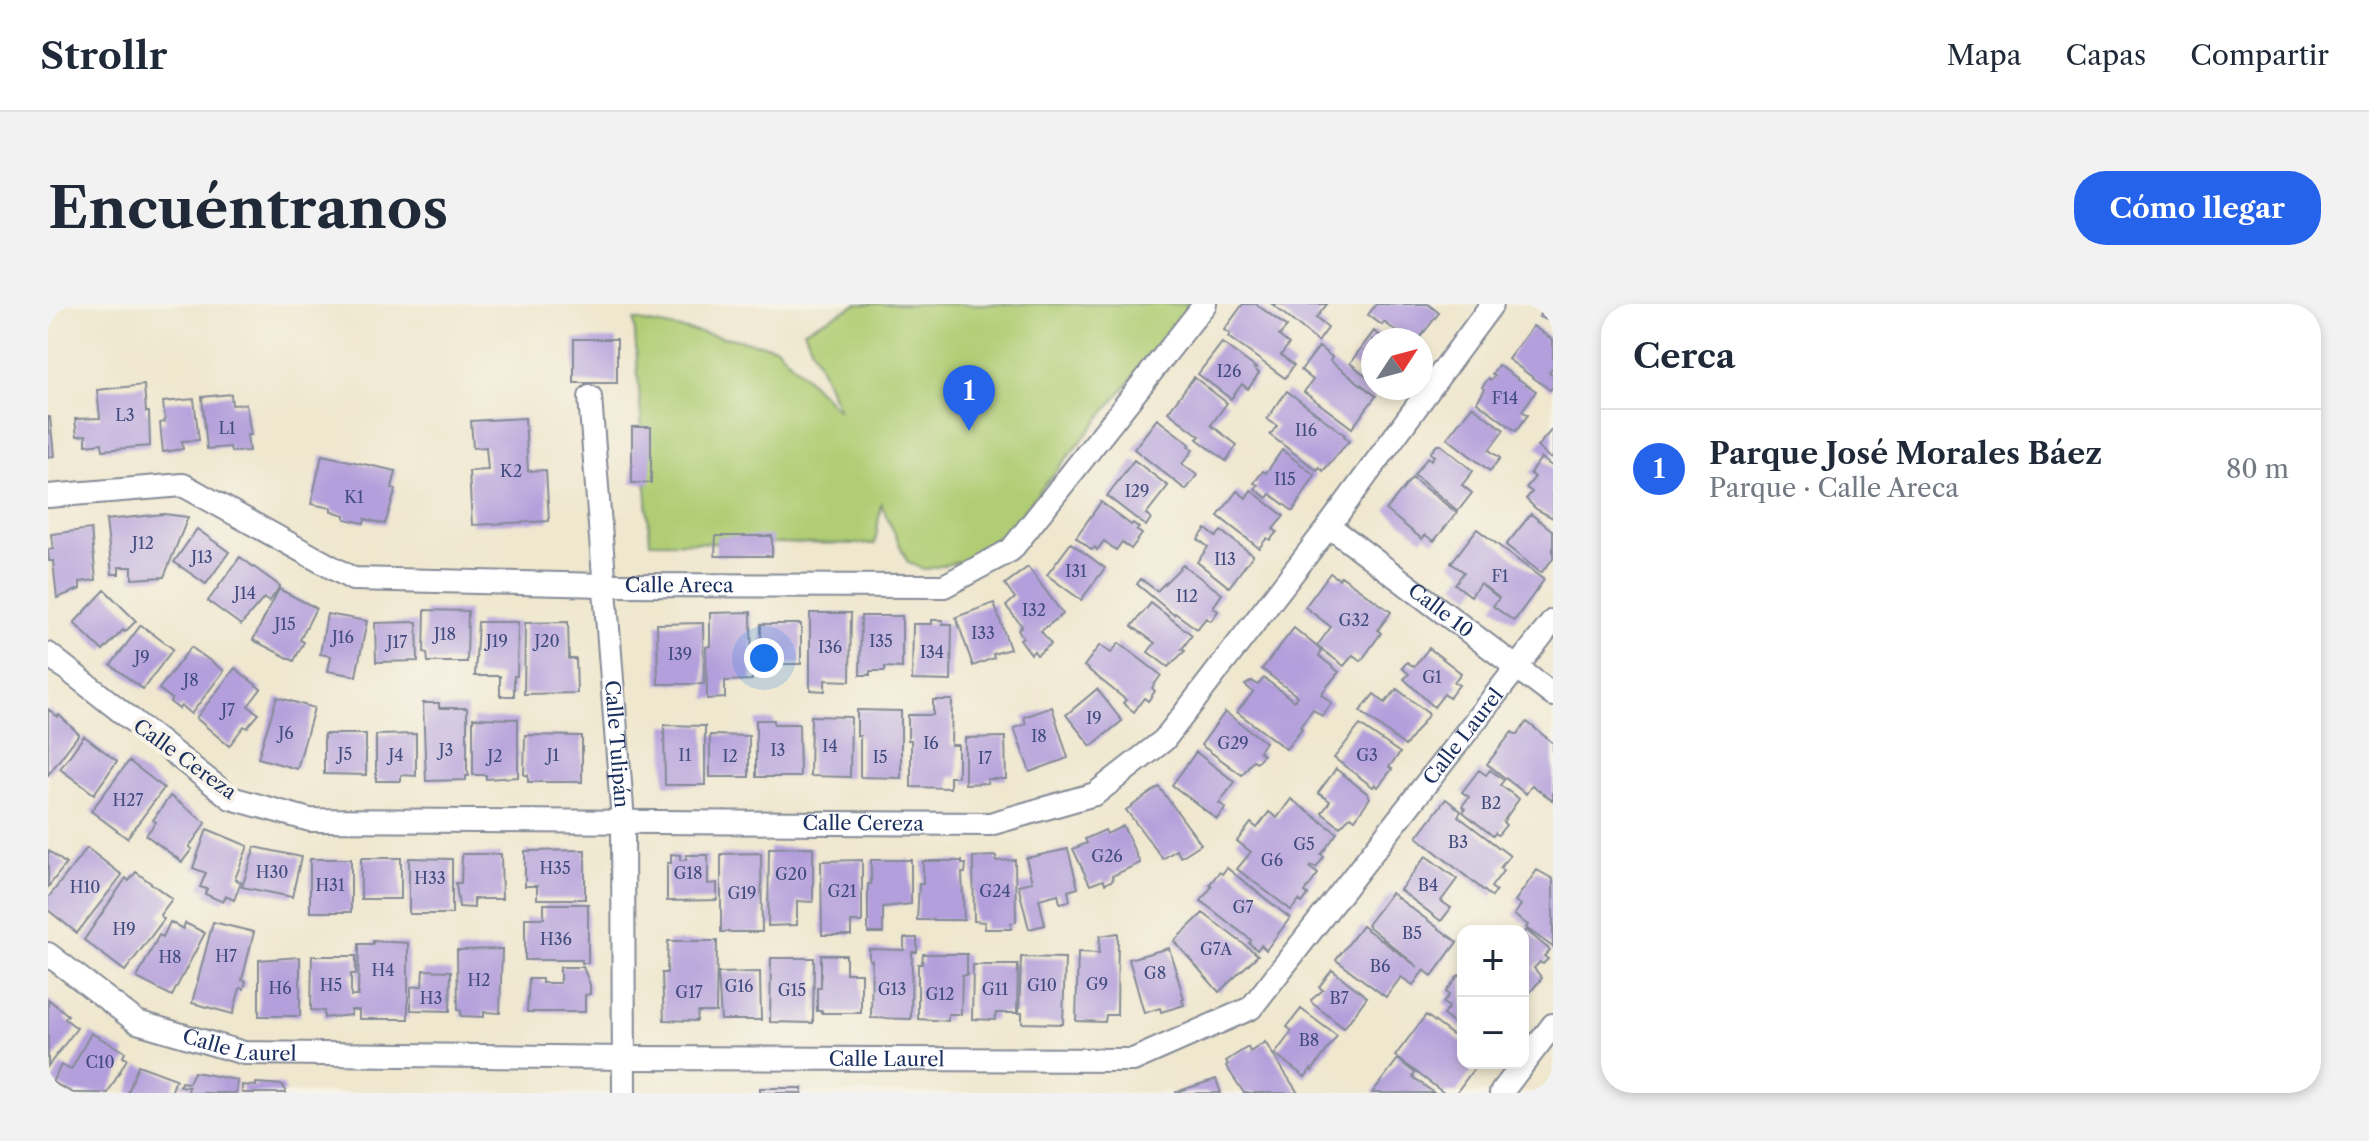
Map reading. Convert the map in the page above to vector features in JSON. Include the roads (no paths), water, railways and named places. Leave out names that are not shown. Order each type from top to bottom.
[{"type":"street","name":"Calle Areca","points":[[48,496],[183,485],[353,579],[605,585],[944,586],[1011,550],[1205,304]]},
{"type":"street","name":"Calle Cereza","points":[[48,654],[231,798],[310,820],[990,824],[1095,794],[1164,740],[1329,526],[1492,304]]},
{"type":"street","name":"Calle Tulipán","points":[[590,397],[623,821],[624,1093]]},
{"type":"street","name":"Calle 10","points":[[1329,526],[1553,695]]},
{"type":"street","name":"Calle Laurel","points":[[48,954],[137,1022],[244,1053],[1133,1060],[1251,1008],[1553,621]]},
{"type":"street","points":[[1501,1093],[1553,1025]]},
{"type":"place","name":"Parque José Morales Báez","points":[[969,431]]}]
